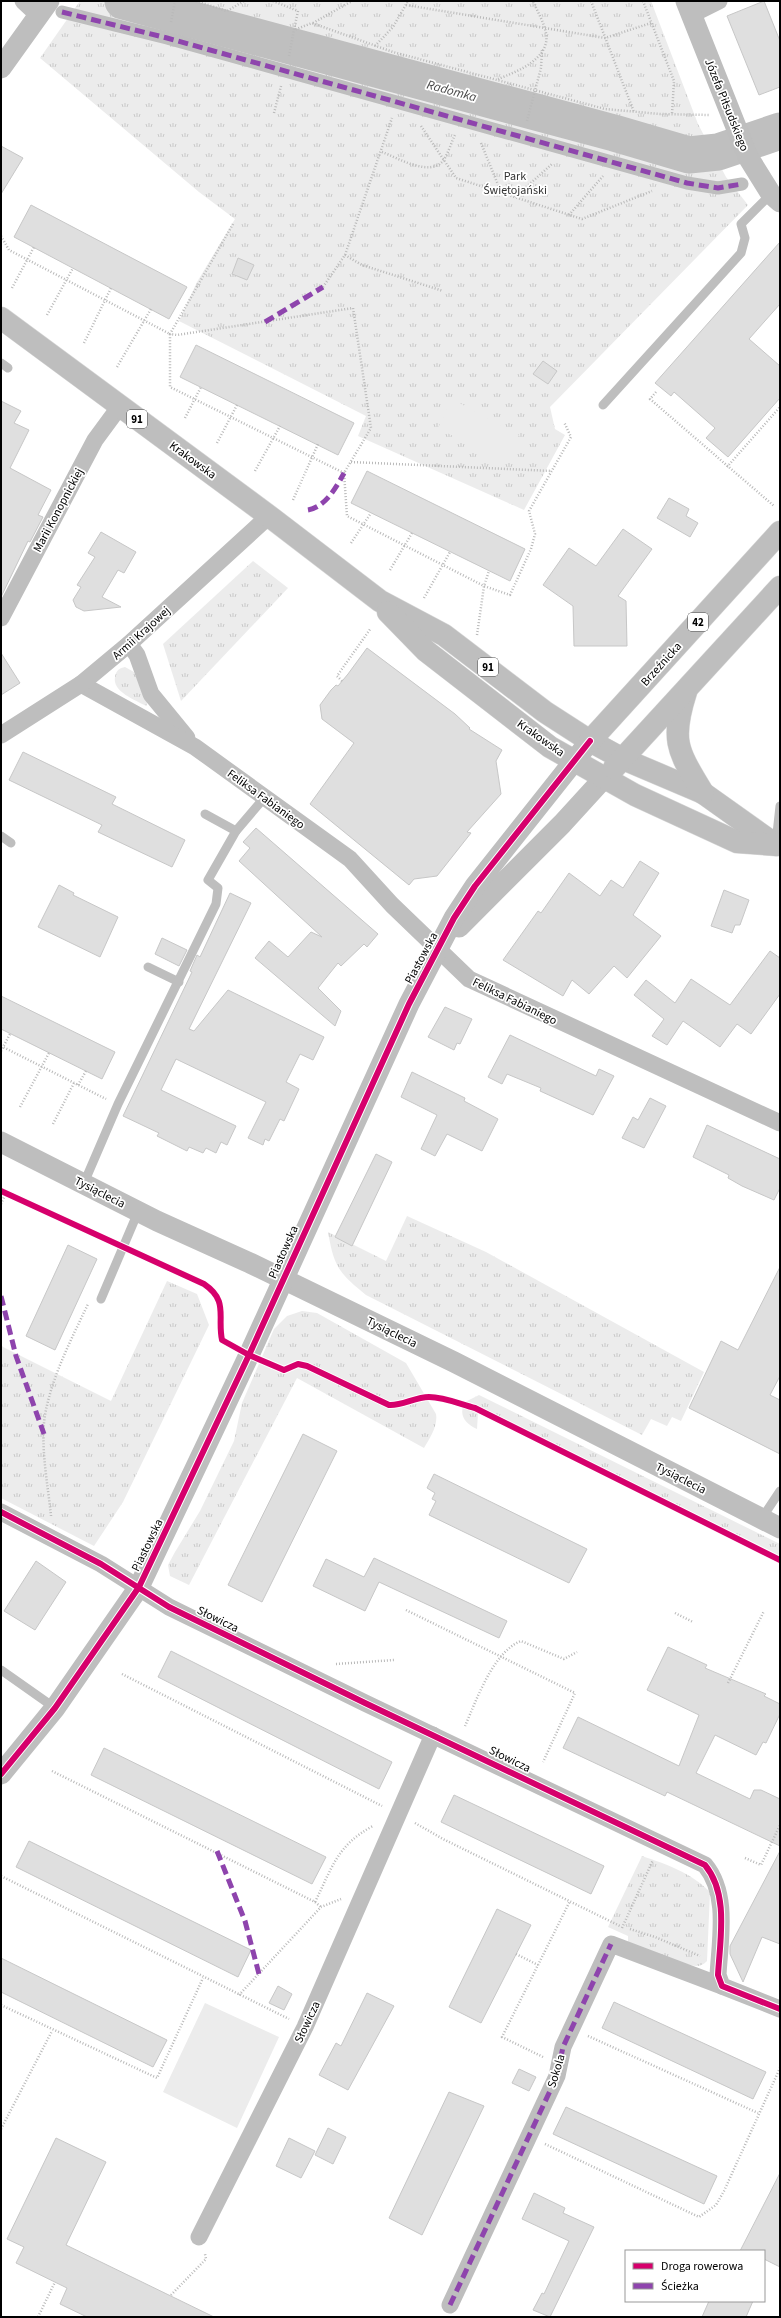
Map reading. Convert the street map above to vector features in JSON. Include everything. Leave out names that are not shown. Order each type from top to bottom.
[{"type":"main road","name":"Krakowska","points":[[2,320],[269,516],[380,601],[444,635],[545,712],[590,741],[623,759],[704,793],[778,845]]},
{"type":"main road","name":"Brzeźnicka","points":[[590,741],[780,532]]},
{"type":"main road","points":[[604,778],[780,587]]},
{"type":"main road","name":"Krakowska","points":[[380,601],[395,621],[426,651],[530,732],[574,760],[635,795],[737,842],[778,845]]},
{"type":"main road","points":[[687,689],[679,714],[676,739],[683,760],[704,793]]},
{"type":"street","points":[[23,1],[50,10],[286,70],[678,180],[718,188],[742,184]]},
{"type":"street","points":[[689,8],[719,1]]},
{"type":"street","name":"Józefa Piłsudskiego","points":[[689,8],[748,157],[776,198]]},
{"type":"street","points":[[1,68],[50,10]]},
{"type":"street","name":"Marii Konopnickiej","points":[[1,618],[95,440],[120,406]]},
{"type":"street","name":"Armii Krajowej","points":[[1,735],[81,684],[129,644],[269,516]]},
{"type":"street","name":"Feliksa Fabianiego","points":[[129,644],[137,655],[151,694],[157,704],[195,747]]},
{"type":"street","name":"Feliksa Fabianiego","points":[[81,684],[195,747],[350,859],[392,905],[440,948],[470,979],[481,986],[780,1123]]},
{"type":"street","name":"Piastowska","points":[[1,1774],[55,1708],[139,1587],[283,1279],[409,1004],[440,948],[454,918],[475,886],[590,741]]},
{"type":"street","name":"Piastowska","points":[[440,948],[562,824],[604,778]]},
{"type":"street","name":"Tysiąclecia","points":[[1,1142],[84,1183],[138,1212],[283,1279],[454,1362],[780,1528]]},
{"type":"street","name":"Słowicza","points":[[1,1512],[101,1564],[169,1607],[705,1865],[714,1875],[720,1901],[718,1975],[722,1986]]},
{"type":"street","name":"Słowicza","points":[[202,2243],[305,2027],[433,1735]]},
{"type":"street","points":[[611,1944],[780,2009]]},
{"type":"street","name":"Sokola","points":[[450,2305],[557,2076],[563,2047],[611,1944]]},
{"type":"lane","points":[[603,405],[741,253],[745,238],[741,224],[776,198]]},
{"type":"lane","points":[[84,1183],[118,1104],[216,904],[218,888],[208,880],[236,831],[264,798]]},
{"type":"lane","points":[[778,845],[780,806]]},
{"type":"lane","points":[[205,814],[236,831]]},
{"type":"lane","points":[[1,836],[11,844]]},
{"type":"lane","points":[[148,967],[179,982]]},
{"type":"lane","points":[[101,1299],[138,1212]]},
{"type":"lane","points":[[762,1518],[780,1491]]},
{"type":"lane","points":[[1,1670],[55,1708]]},
{"type":"path","points":[[170,28],[175,1]]},
{"type":"path","points":[[196,1],[227,11],[244,1]]},
{"type":"path","points":[[273,1],[298,11],[286,70],[274,113]]},
{"type":"path","points":[[294,30],[312,23],[353,1]]},
{"type":"path","points":[[375,46],[393,26],[408,1]]},
{"type":"path","points":[[498,80],[529,65],[546,42],[544,28],[533,1]]},
{"type":"path","points":[[591,1],[634,112]]},
{"type":"path","points":[[642,1],[674,81],[672,114]]},
{"type":"path","points":[[406,5],[605,38],[651,22]]},
{"type":"path","points":[[312,23],[375,46],[605,109],[634,112],[709,115]]},
{"type":"path","points":[[525,128],[541,68],[542,49]]},
{"type":"path","points":[[323,287],[345,255],[382,152],[397,102]]},
{"type":"path","points":[[410,106],[423,130],[456,178],[582,219],[678,180]]},
{"type":"path","points":[[382,152],[427,168],[436,167],[444,160],[467,122]]},
{"type":"path","points":[[467,122],[501,193]]},
{"type":"path","points":[[514,197],[568,150]]},
{"type":"path","points":[[569,215],[615,163]]},
{"type":"path","points":[[233,224],[170,334],[170,387],[274,437],[344,473]]},
{"type":"path","points":[[1,236],[9,250],[170,334],[177,335],[353,308],[371,428],[344,473],[347,516],[484,586],[510,595],[531,549],[535,534],[529,512],[571,437],[564,422]]},
{"type":"path","points":[[12,288],[34,247]]},
{"type":"path","points":[[345,255],[362,265],[443,291]]},
{"type":"path","points":[[47,315],[73,268]]},
{"type":"path","points":[[84,343],[111,288]]},
{"type":"path","points":[[117,367],[150,309]]},
{"type":"path","points":[[185,418],[201,387]]},
{"type":"path","points":[[656,392],[650,399],[774,506]]},
{"type":"path","points":[[217,442],[237,405]]},
{"type":"path","points":[[727,467],[780,407]]},
{"type":"path","points":[[255,471],[280,426]]},
{"type":"path","points":[[293,500],[318,444]]},
{"type":"path","points":[[351,462],[552,471]]},
{"type":"path","points":[[352,543],[371,513]]},
{"type":"path","points":[[390,570],[412,533]]},
{"type":"path","points":[[424,598],[450,552]]},
{"type":"path","points":[[477,637],[484,586],[489,571]]},
{"type":"path","points":[[342,680],[337,676],[371,628]]},
{"type":"path","points":[[1,1051],[2,1046],[10,1034]]},
{"type":"path","points":[[2,1046],[118,1104]]},
{"type":"path","points":[[20,1107],[49,1053]]},
{"type":"path","points":[[78,1085],[86,1071]]},
{"type":"path","points":[[53,1124],[74,1083]]},
{"type":"path","points":[[1,1204],[6,1193]]},
{"type":"path","points":[[51,1519],[44,1434],[45,1416],[63,1357],[90,1300]]},
{"type":"path","points":[[406,1610],[575,1694],[543,1762]]},
{"type":"path","points":[[728,1683],[764,1611]]},
{"type":"path","points":[[675,1613],[693,1622]]},
{"type":"path","points":[[465,1726],[484,1684],[501,1657],[512,1644],[521,1641],[564,1659],[577,1652]]},
{"type":"path","points":[[336,1664],[394,1660]]},
{"type":"path","points":[[52,1771],[315,1902],[322,1907]]},
{"type":"path","points":[[315,1902],[339,1852],[348,1843],[376,1825]]},
{"type":"path","points":[[745,1858],[761,1865],[780,1825]]},
{"type":"path","points":[[611,1944],[622,1927],[649,1869]]},
{"type":"path","points":[[1,1876],[203,1978],[305,2027]]},
{"type":"path","points":[[239,1995],[322,1907],[342,1898]]},
{"type":"path","points":[[559,2064],[502,2037],[570,1901]]},
{"type":"path","points":[[655,1937],[702,1956]]},
{"type":"path","points":[[516,1954],[538,1965]]},
{"type":"path","points":[[1,2005],[52,2031],[157,2078],[203,1978]]},
{"type":"path","points":[[1,2129],[52,2031]]},
{"type":"path","points":[[589,2036],[758,2113]]},
{"type":"path","points":[[529,2137],[699,2217],[716,2205],[724,2191],[758,2113],[780,2068]]},
{"type":"path","points":[[171,2295],[206,2259],[202,2243]]},
{"type":"path","points":[[38,2317],[55,2282]]},
{"type":"green space","name":"Park Świętojański","points":[[80,1],[651,1],[698,124],[726,177],[748,205],[550,407],[555,429],[565,435],[524,510],[358,436],[366,416],[179,321],[197,282],[235,219],[199,192],[40,58]]},
{"type":"green space","points":[[452,399],[519,435],[503,463],[438,428]]},
{"type":"green space","points":[[253,561],[288,588],[181,701],[163,644]]},
{"type":"green space","points":[[125,667],[134,672],[148,702],[146,706],[126,695],[117,687],[115,682],[116,673]]},
{"type":"green space","points":[[407,1216],[486,1252],[704,1372],[681,1421],[672,1417],[667,1426],[651,1419],[642,1435],[366,1295],[344,1275],[339,1268],[333,1254],[328,1232],[386,1261]]},
{"type":"green space","points":[[167,1281],[197,1294],[209,1325],[123,1502],[94,1546],[1,1498],[1,1346],[111,1401]]},
{"type":"green space","points":[[302,1311],[317,1313],[406,1363],[436,1414],[436,1423],[433,1432],[424,1448],[297,1378],[189,1585],[170,1576],[168,1565],[200,1511],[234,1441],[242,1403],[274,1329],[287,1316]]},
{"type":"green space","points":[[479,1395],[780,1544],[780,1564],[478,1413],[477,1429],[473,1427],[466,1421],[462,1411],[465,1402]]},
{"type":"green space","points":[[642,1856],[687,1874],[710,1892],[707,1961],[702,1965],[695,1966],[686,1964],[628,1943],[628,1936],[608,1927]]},
{"type":"green space","points":[[205,2003],[279,2037],[237,2128],[163,2092]]},
{"type":"building","points":[[764,1],[780,41],[780,87],[759,95],[727,16]]},
{"type":"building","points":[[1,146],[23,158],[1,194]]},
{"type":"building","points":[[31,205],[187,287],[169,319],[14,237]]},
{"type":"building","points":[[780,242],[780,304],[749,339],[780,366],[780,398],[728,457],[706,438],[715,428],[674,392],[671,396],[655,383]]},
{"type":"building","points":[[238,258],[254,265],[247,280],[232,274]]},
{"type":"building","points":[[196,345],[354,423],[338,455],[180,377]]},
{"type":"building","points":[[543,361],[557,371],[548,384],[533,374]]},
{"type":"building","points":[[1,401],[21,411],[14,423],[29,430],[10,468],[51,490],[38,515],[43,517],[30,542],[28,541],[1,597]]},
{"type":"building","points":[[367,471],[525,549],[510,581],[351,503]]},
{"type":"building","points":[[669,498],[689,509],[686,516],[698,523],[690,537],[657,518]]},
{"type":"building","points":[[623,529],[652,549],[618,596],[626,601],[627,646],[574,646],[573,606],[543,585],[569,548],[596,566]]},
{"type":"building","points":[[101,532],[136,552],[124,573],[118,570],[102,597],[121,607],[84,611],[76,607],[73,600],[81,587],[77,585],[95,557],[88,553]]},
{"type":"building","points":[[367,648],[455,714],[470,728],[469,729],[502,750],[496,761],[501,794],[467,832],[471,833],[437,876],[414,879],[409,885],[310,804],[354,743],[322,719],[320,705],[331,690],[336,685],[338,686],[348,674]]},
{"type":"building","points":[[1,653],[20,683],[1,695]]},
{"type":"building","points":[[23,752],[116,797],[112,804],[185,840],[172,867],[98,832],[102,825],[9,780]]},
{"type":"building","points":[[256,828],[378,934],[367,947],[364,944],[341,966],[338,963],[318,988],[341,1011],[335,1026],[255,958],[269,941],[288,957],[311,932],[322,937],[239,861],[250,848],[243,842]]},
{"type":"building","points":[[640,861],[659,873],[633,915],[661,936],[627,978],[614,966],[589,994],[572,980],[563,996],[503,960],[538,911],[541,913],[569,873],[600,896],[611,880],[623,888]]},
{"type":"building","points":[[59,885],[74,893],[73,895],[118,917],[100,957],[38,927]]},
{"type":"building","points":[[724,890],[749,900],[740,925],[735,925],[732,933],[711,926]]},
{"type":"building","points":[[230,893],[251,903],[189,1029],[194,1031],[228,990],[324,1037],[313,1060],[300,1054],[286,1082],[299,1089],[284,1121],[280,1119],[269,1141],[265,1139],[263,1145],[248,1138],[266,1102],[176,1059],[161,1090],[236,1126],[227,1145],[221,1142],[216,1153],[206,1148],[203,1153],[189,1147],[187,1151],[157,1136],[159,1133],[123,1116],[192,972],[190,971],[197,955],[200,957]]},
{"type":"building","points":[[162,938],[187,950],[179,966],[155,954]]},
{"type":"building","points":[[770,951],[780,958],[780,994],[751,1034],[737,1024],[720,1047],[683,1021],[667,1045],[652,1036],[664,1019],[634,995],[646,980],[675,1003],[691,979],[730,1005]]},
{"type":"building","points":[[1,996],[115,1052],[102,1079],[1,1029]]},
{"type":"building","points":[[445,1007],[472,1019],[460,1044],[457,1043],[454,1050],[428,1037]]},
{"type":"building","points":[[510,1035],[596,1076],[599,1069],[614,1076],[593,1115],[540,1091],[541,1088],[507,1074],[502,1084],[488,1077]]},
{"type":"building","points":[[412,1072],[465,1098],[464,1101],[498,1119],[482,1151],[447,1134],[435,1156],[421,1149],[437,1115],[401,1097]]},
{"type":"building","points":[[650,1098],[666,1106],[644,1148],[622,1138],[633,1117],[638,1120]]},
{"type":"building","points":[[707,1125],[780,1159],[780,1188],[774,1200],[742,1186],[728,1178],[729,1175],[693,1157]]},
{"type":"building","points":[[376,1154],[392,1162],[352,1246],[335,1237]]},
{"type":"building","points":[[68,1245],[97,1259],[55,1350],[26,1336]]},
{"type":"building","points":[[780,1267],[780,1376],[770,1395],[780,1400],[780,1454],[689,1408],[721,1341],[738,1350]]},
{"type":"building","points":[[303,1434],[337,1451],[262,1602],[228,1585]]},
{"type":"building","points":[[434,1474],[587,1549],[569,1583],[429,1515],[436,1501],[432,1499],[435,1493],[427,1488]]},
{"type":"building","points":[[374,1558],[507,1621],[499,1638],[379,1582],[365,1611],[313,1586],[326,1559],[364,1577]]},
{"type":"building","points":[[36,1561],[66,1582],[35,1630],[4,1611]]},
{"type":"building","points":[[668,1647],[707,1665],[705,1668],[766,1694],[764,1696],[780,1704],[780,1714],[766,1743],[763,1742],[756,1755],[715,1735],[696,1773],[750,1799],[754,1790],[761,1790],[780,1799],[780,1846],[667,1792],[665,1796],[563,1748],[578,1717],[679,1766],[699,1715],[647,1690]]},
{"type":"building","points":[[171,1651],[392,1762],[379,1789],[158,1677]]},
{"type":"building","points":[[104,1748],[326,1857],[312,1884],[91,1775]]},
{"type":"building","points":[[454,1795],[604,1866],[591,1894],[441,1822]]},
{"type":"building","points":[[29,1841],[251,1950],[238,1977],[16,1867]]},
{"type":"building","points":[[780,1851],[780,1944],[762,1937],[743,1982],[730,1954],[730,1946]]},
{"type":"building","points":[[497,1909],[531,1925],[481,2023],[449,2007]]},
{"type":"building","points":[[1,1958],[167,2040],[153,2067],[1,1992]]},
{"type":"building","points":[[278,1986],[292,1994],[284,2010],[269,2003]]},
{"type":"building","points":[[367,1993],[394,2006],[348,2090],[319,2075],[336,2043],[341,2046]]},
{"type":"building","points":[[614,2002],[766,2072],[753,2099],[602,2028]]},
{"type":"building","points":[[519,2069],[536,2077],[529,2091],[512,2083]]},
{"type":"building","points":[[449,2092],[484,2106],[422,2235],[389,2218]]},
{"type":"building","points":[[566,2107],[717,2176],[704,2204],[553,2134]]},
{"type":"building","points":[[328,2128],[346,2137],[333,2164],[315,2155]]},
{"type":"building","points":[[56,2138],[106,2162],[66,2245],[214,2317],[87,2317],[60,2304],[67,2288],[16,2263],[24,2247],[7,2239]]},
{"type":"building","points":[[289,2138],[315,2151],[301,2178],[276,2166]]},
{"type":"building","points":[[780,2173],[780,2267],[765,2260],[765,2250],[741,2250]]},
{"type":"building","points":[[534,2193],[565,2208],[563,2213],[594,2227],[550,2317],[533,2310],[542,2293],[544,2294],[569,2241],[522,2219]]},
{"type":"building","points":[[709,2302],[753,2302],[746,2317],[702,2317]]},
{"type":"waterway","name":"Radomka","points":[[123,1],[614,133],[689,155],[718,152],[780,131]]},
{"type":"marked path","points":[[62,12],[167,38],[687,183],[718,188],[742,184]]},
{"type":"marked path","points":[[265,322],[323,287]]},
{"type":"marked path","points":[[308,510],[325,501],[334,491],[344,473]]},
{"type":"marked path","points":[[1,1296],[16,1356],[44,1434]]},
{"type":"marked path","points":[[217,1851],[245,1921],[259,1974]]},
{"type":"marked path","points":[[450,2305],[557,2076],[563,2047],[611,1944]]},
{"type":"cycle path","points":[[1,1774],[55,1708],[139,1587],[249,1355],[409,1004],[454,918],[475,886],[590,741]]},
{"type":"cycle path","points":[[1,1191],[204,1284],[212,1290],[219,1303],[222,1340],[249,1355],[284,1370],[298,1364],[307,1366],[389,1405],[399,1404],[424,1397],[435,1397],[475,1408],[780,1560]]},
{"type":"cycle path","points":[[1,1512],[101,1564],[169,1607],[365,1703],[705,1865],[713,1877],[720,1903],[721,1932],[718,1975],[722,1986],[780,2009]]}]
